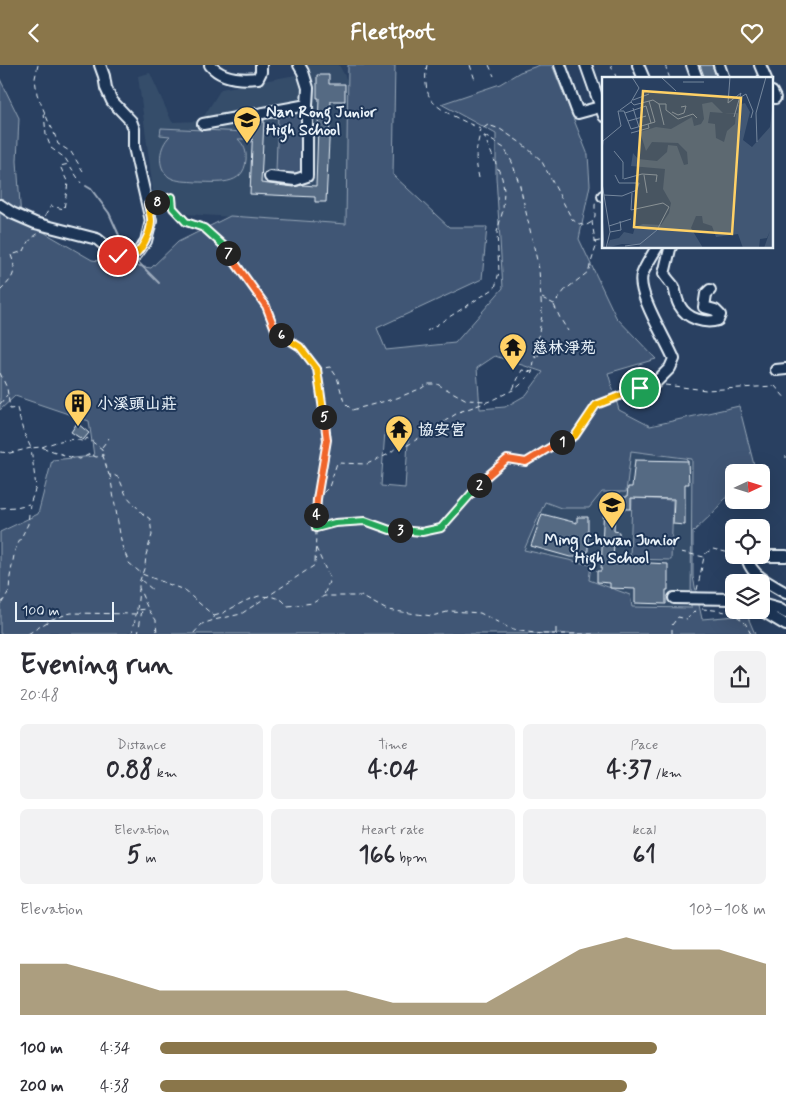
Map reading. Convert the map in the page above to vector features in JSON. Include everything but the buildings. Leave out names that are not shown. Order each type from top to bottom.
[{"type":"street","points":[[0,205],[12,213],[40,224],[97,239],[118,256],[128,258],[136,255],[146,241],[151,221],[134,147],[134,129],[131,121],[112,101],[106,88],[100,65]]},
{"type":"street","points":[[210,65],[214,71],[228,77],[243,80],[258,78],[261,72],[261,65]]},
{"type":"street","points":[[270,177],[295,180],[307,176],[308,88],[299,65]]},
{"type":"street","points":[[560,65],[578,113],[602,111],[586,65]]},
{"type":"street","points":[[638,65],[643,77]]},
{"type":"street","points":[[692,65],[696,77]]},
{"type":"street","points":[[719,65],[723,77]]},
{"type":"street","points":[[760,65],[765,77]]},
{"type":"street","points":[[203,125],[307,105]]},
{"type":"street","points":[[653,386],[670,368],[674,359],[645,299],[641,283],[642,275],[656,249]]},
{"type":"street","points":[[670,249],[664,274],[674,288],[681,308],[700,321],[711,322],[718,320],[720,315],[715,310],[704,307],[706,294],[710,290]]},
{"type":"street","points":[[786,556],[751,556],[748,561],[755,574],[786,593]]},
{"type":"street","points":[[674,598],[725,599]]},
{"type":"street","points":[[770,606],[786,613]]},
{"type":"street","points":[[770,615],[786,625]]},
{"type":"path","points":[[38,65],[35,79],[37,94],[48,123],[53,130],[58,144],[72,152],[83,171]]},
{"type":"path","points":[[427,65],[428,94],[433,102],[454,117],[481,129]]},
{"type":"path","points":[[470,65],[475,80]]},
{"type":"path","points":[[489,65],[494,76]]},
{"type":"path","points":[[611,65],[616,77]]},
{"type":"path","points":[[665,65],[669,77]]},
{"type":"path","points":[[44,110],[46,135],[50,148],[65,158],[81,183]]},
{"type":"path","points":[[478,178],[475,161],[479,131],[488,125],[500,129],[541,160],[572,219],[577,223],[585,226],[592,222],[595,216],[595,205],[597,200],[602,197]]},
{"type":"path","points":[[317,499],[329,487],[337,463],[367,463],[389,454],[398,446],[408,445],[459,412],[490,401],[512,390],[532,373],[542,315],[540,269],[520,186],[512,162],[504,148],[480,133]]},
{"type":"path","points":[[427,331],[495,288],[499,273],[497,232],[503,210],[504,190],[502,178],[484,135]]},
{"type":"path","points":[[0,291],[13,278],[14,263],[12,255],[24,251],[32,237],[39,233],[40,224],[51,206],[64,209],[68,183],[60,166],[68,164]]},
{"type":"path","points":[[148,205],[172,197],[173,208],[186,222],[204,228],[224,246],[266,306],[276,332],[300,347],[317,369],[327,440],[317,499],[315,565],[241,614],[214,620],[202,625],[193,634]]},
{"type":"path","points":[[554,304],[565,290],[588,272],[596,247],[592,222]]},
{"type":"path","points":[[595,242],[602,240]]},
{"type":"path","points":[[542,297],[554,304],[568,331]]},
{"type":"path","points":[[535,358],[543,350],[539,338]]},
{"type":"path","points":[[317,369],[330,367],[337,377],[344,402],[352,410],[397,399],[427,384],[437,384],[467,400],[490,401]]},
{"type":"path","points":[[512,390],[522,370],[532,373]]},
{"type":"path","points":[[0,373],[7,388],[10,409],[17,408],[22,431],[31,448],[36,487],[30,504],[28,524],[15,550],[10,577],[10,591],[0,606]]},
{"type":"path","points":[[316,528],[335,523],[365,521],[390,530],[422,532],[441,528],[485,478],[507,459],[526,462],[554,445],[575,436],[596,405],[640,388],[667,385],[706,391],[774,386],[786,399]]},
{"type":"path","points":[[0,404],[8,394]]},
{"type":"path","points":[[109,437],[102,449],[103,456],[110,475],[122,546],[129,563],[142,574],[184,590],[214,617],[214,620]]},
{"type":"path","points":[[0,452],[10,453],[41,447],[58,441],[78,439],[84,442],[87,438],[102,449]]},
{"type":"path","points":[[41,447],[73,458],[80,459],[90,454],[96,457],[103,456]]},
{"type":"path","points":[[110,475],[119,477],[126,495],[143,515],[150,519],[152,535],[140,579],[132,634]]},
{"type":"path","points":[[0,508],[30,504]]},
{"type":"path","points":[[316,548],[330,579],[324,596]]},
{"type":"path","points":[[694,598],[706,553],[713,549],[725,552]]},
{"type":"path","points":[[681,552],[704,557]]},
{"type":"path","points":[[140,579],[153,590]]},
{"type":"path","points":[[139,588],[148,609],[156,620],[157,634]]},
{"type":"path","points":[[214,617],[244,601],[259,596],[282,600],[288,607],[313,603],[324,596],[361,597],[387,610],[432,616],[451,611],[480,613],[513,630],[543,634],[596,634]]},
{"type":"path","points":[[672,634],[672,625],[678,617],[687,619],[695,611],[698,604],[708,598]]},
{"type":"path","points":[[137,610],[148,609]]},
{"type":"path","points":[[702,609],[731,613],[744,622],[751,634]]},
{"type":"path","points":[[138,634],[142,610]]},
{"type":"path","points":[[28,634],[52,619],[71,613],[136,615]]},
{"type":"path","points":[[556,628],[556,634]]},
{"type":"shaded area","name":"Nan Rong Junior High School","points":[[301,65],[339,65],[348,82],[346,224],[170,213],[164,201],[150,203],[149,196],[153,194],[138,76],[150,73],[172,122],[201,121],[221,89],[301,74]]},
{"type":"shaded area","points":[[348,65],[395,65],[393,175],[449,227],[487,227],[482,279],[377,328],[386,350],[455,343],[503,288],[496,177],[496,134],[441,104],[500,84],[520,72],[540,65],[552,65],[588,155],[590,185],[579,239],[616,317],[656,359],[608,373],[619,410],[650,426],[739,406],[754,464],[725,464],[725,499],[693,532],[693,577],[702,619],[725,617],[725,619],[749,619],[755,634],[0,634],[0,532],[38,514],[52,460],[94,456],[89,421],[15,396],[0,410],[0,79],[19,118],[17,161],[21,219],[92,260],[151,268],[178,242],[230,216],[346,224]],"holes":[[[495,356],[543,372],[526,395],[505,407],[480,409],[477,368]],[[409,427],[405,488],[381,486],[385,431]],[[631,451],[692,459],[691,608],[632,607],[630,595],[589,580],[591,565],[524,550],[545,502],[561,508],[589,508],[602,492],[626,492]]]},
{"type":"shaded area","points":[[278,112],[303,113],[301,173],[276,172]]},
{"type":"shaded area","points":[[161,128],[246,132],[246,139],[238,139],[245,151],[244,169],[235,179],[228,181],[196,182],[172,179],[162,168],[161,151],[170,136],[160,135]]},
{"type":"shaded area","name":"Ming Chwan Junior High School","points":[[631,451],[692,459],[691,608],[631,607],[630,595],[589,580],[524,550],[545,501],[561,508]]},
{"type":"shaded area","points":[[632,498],[673,500],[671,560],[630,559]]},
{"type":"waterway","points":[[86,186],[91,189],[109,213],[127,253]]},
{"type":"waterway","points":[[136,260],[159,283]]},
{"type":"place","name":"Nan Rong Junior High School","points":[[247,144]]},
{"type":"place","name":"慈林淨苑","points":[[513,371]]},
{"type":"place","name":"小溪頭山莊","points":[[78,427]]},
{"type":"place","name":"協安宮","points":[[399,453]]},
{"type":"place","name":"Ming Chwan Junior High School","points":[[612,529]]},
{"type":"route","points":[[118,256],[128,258],[136,255],[146,241],[149,231],[151,221],[148,205],[172,197],[173,208],[186,222],[204,228],[224,246],[266,306],[276,332],[300,347],[317,369],[327,440],[317,499],[316,528],[335,523],[365,521],[390,530],[422,532],[441,528],[485,478],[507,459],[526,462],[554,445],[575,436],[596,405],[640,388]]}]
